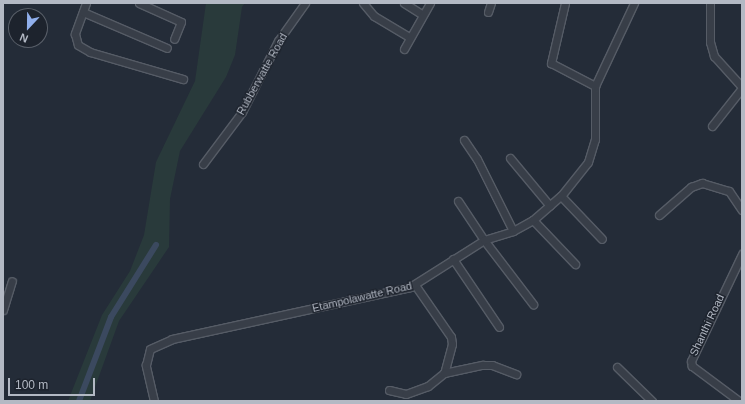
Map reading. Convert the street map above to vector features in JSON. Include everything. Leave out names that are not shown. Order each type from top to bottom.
[{"type":"street","points":[[86,3],[75,34],[78,45],[90,52],[183,79]]},
{"type":"street","points":[[139,3],[181,22],[174,39]]},
{"type":"street","name":"Rubberwatte Road","points":[[203,164],[242,112],[278,41],[304,3]]},
{"type":"street","points":[[363,3],[374,16],[409,37]]},
{"type":"street","points":[[404,3],[423,15]]},
{"type":"street","points":[[404,49],[409,37],[430,3]]},
{"type":"street","points":[[488,12],[491,3]]},
{"type":"street","points":[[565,3],[551,63],[595,86]]},
{"type":"street","name":"Etampolawatte Road","points":[[154,401],[146,365],[150,349],[172,339],[415,285],[484,240],[513,231],[533,220],[550,206],[561,196],[588,162],[594,139],[595,86],[634,3]]},
{"type":"street","points":[[710,3],[710,42],[714,56],[742,88],[712,126]]},
{"type":"street","points":[[83,12],[167,48]]},
{"type":"street","points":[[464,140],[477,159],[513,231]]},
{"type":"street","points":[[510,158],[550,206]]},
{"type":"street","points":[[659,215],[691,187],[702,183],[729,191],[742,210]]},
{"type":"street","points":[[561,196],[602,238]]},
{"type":"street","points":[[458,201],[484,240],[533,304]]},
{"type":"street","points":[[533,220],[576,264]]},
{"type":"street","name":"Shanthi Road","points":[[739,401],[692,366],[691,361],[742,254]]},
{"type":"street","points":[[453,259],[499,327]]},
{"type":"street","points":[[3,310],[12,281]]},
{"type":"street","points":[[415,285],[451,337],[452,344],[444,373]]},
{"type":"street","points":[[389,390],[406,394],[428,386],[444,373],[487,365],[516,374]]},
{"type":"street","points":[[617,367],[652,401]]},
{"type":"shaded area","points":[[206,3],[245,3],[242,7],[235,55],[226,77],[180,151],[170,199],[169,247],[119,321],[90,401],[68,401],[102,315],[130,271],[144,235],[156,162],[195,81]]},
{"type":"waterway","points":[[79,401],[111,317],[156,245]]}]
